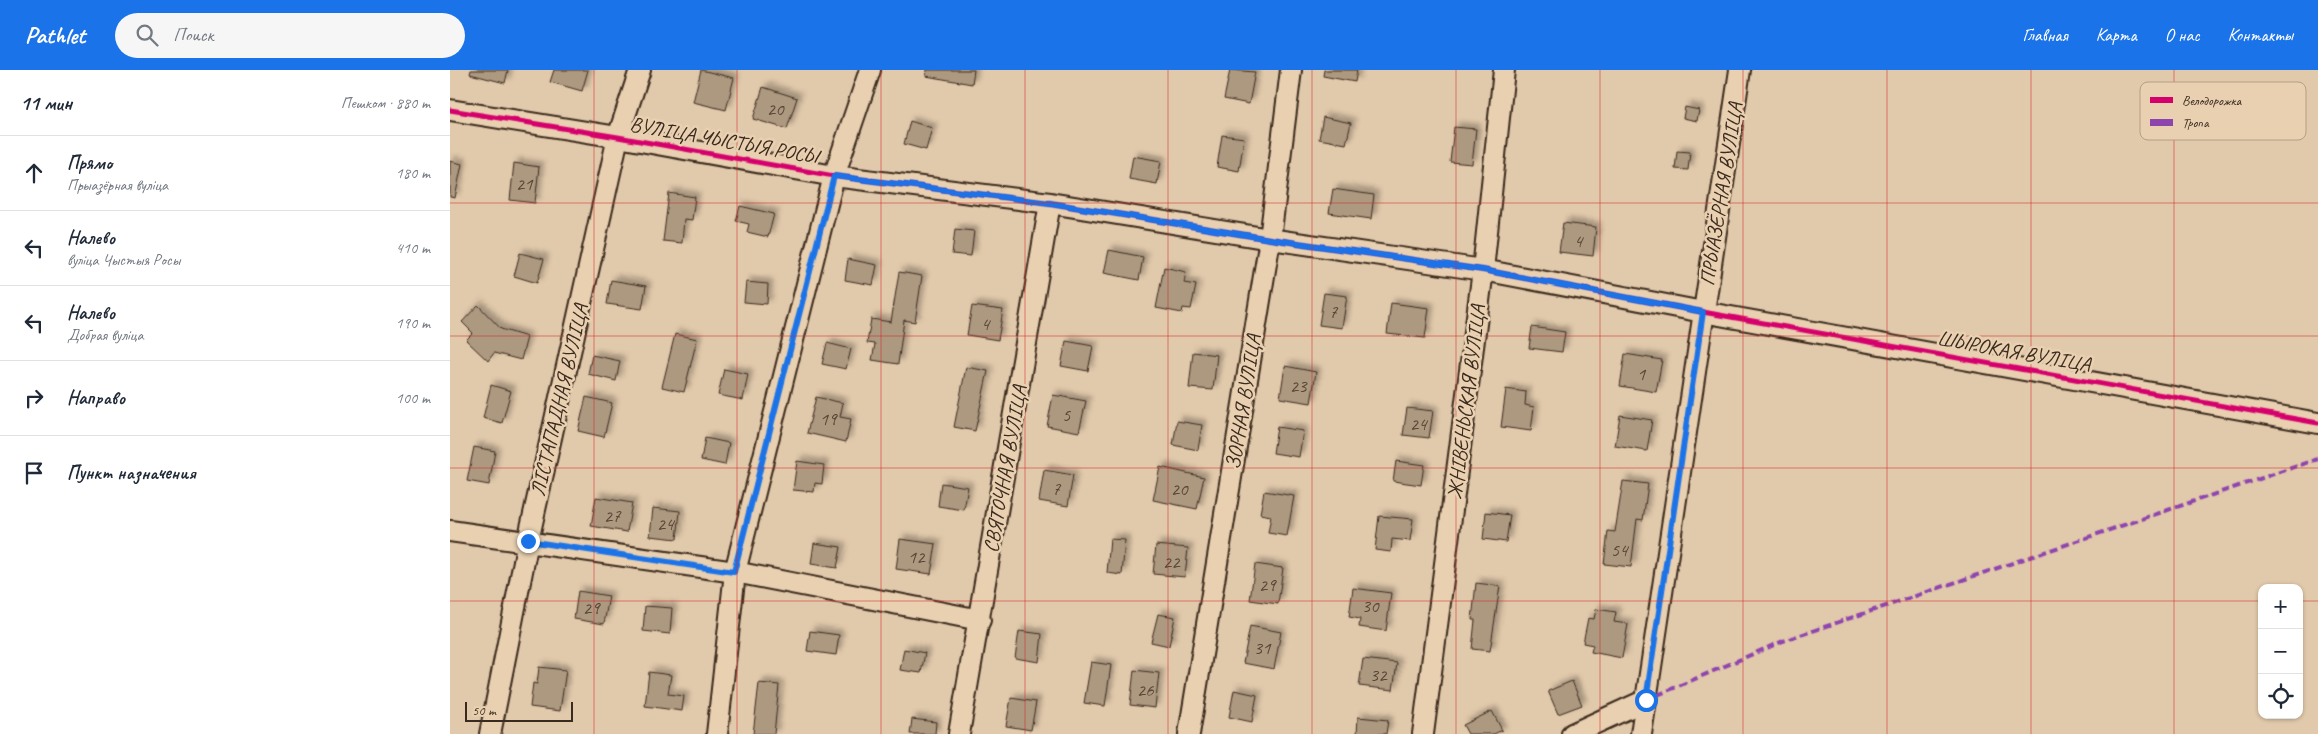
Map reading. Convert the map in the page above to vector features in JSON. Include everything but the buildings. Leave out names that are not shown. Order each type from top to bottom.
[{"type":"street","name":"ЛІСТАПАДНАЯ ВУЛІЦА","points":[[490,734],[528,541],[618,137],[640,70]]},
{"type":"street","points":[[716,734],[734,572],[834,176],[870,70]]},
{"type":"street","name":"ЗОРНАЯ ВУЛІЦА","points":[[1189,734],[1270,239],[1291,70]]},
{"type":"street","name":"ЖНІВЕНЬСКАЯ ВУЛІЦА","points":[[1423,734],[1483,270],[1504,70]]},
{"type":"street","name":"ПРЫАЗЁРНАЯ ВУЛІЦА","points":[[1641,734],[1740,70]]},
{"type":"street","name":"ВУЛІЦА ЧЫСТЫЯ РОСЫ","points":[[450,110],[618,137],[834,176],[1050,203],[1270,239],[1483,270],[1703,312]]},
{"type":"street","name":"СВЯТОЧНАЯ ВУЛІЦА","points":[[959,734],[1050,203]]},
{"type":"street","name":"ШЫРОКАЯ ВУЛІЦА","points":[[1703,312],[2318,423]]},
{"type":"street","points":[[450,531],[734,572],[980,620]]},
{"type":"street","points":[[1572,734],[1646,700]]},
{"type":"marked path","points":[[1646,700],[1783,641],[2318,459]]},
{"type":"cycle path","points":[[450,110],[618,137],[834,176],[1050,203],[1270,239],[1483,270],[1703,312],[2318,423]]},
{"type":"route","points":[[528,541],[734,572],[834,176],[1050,203],[1270,239],[1483,270],[1703,312],[1646,700]]}]
